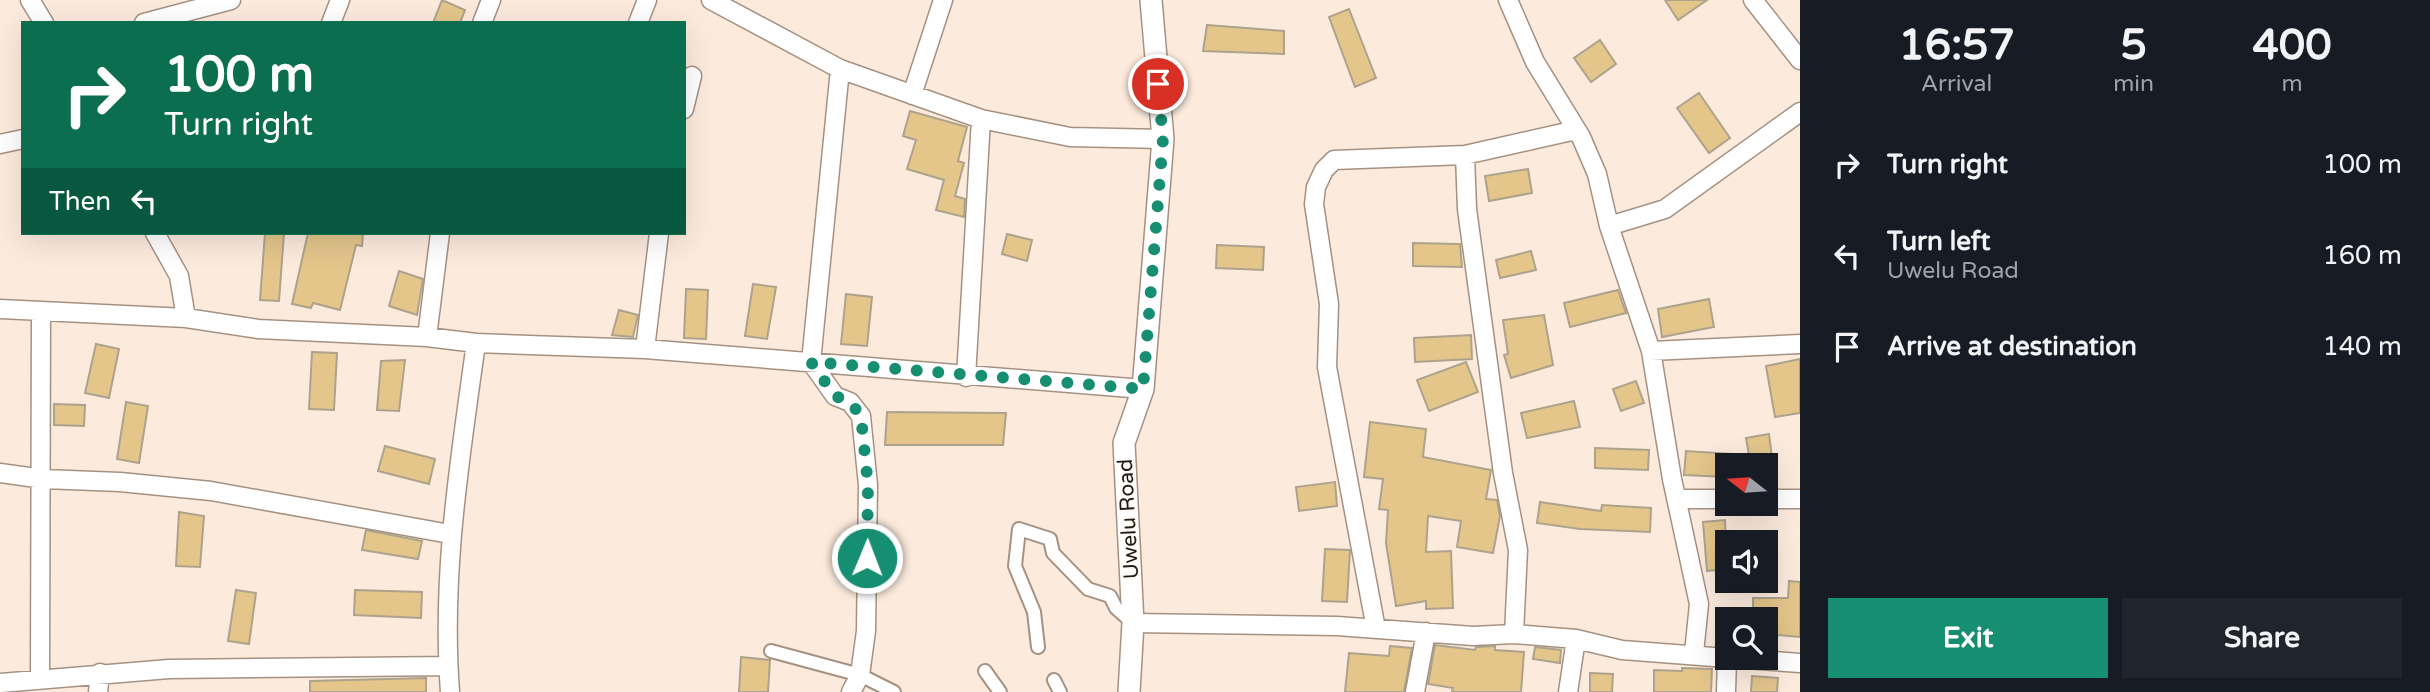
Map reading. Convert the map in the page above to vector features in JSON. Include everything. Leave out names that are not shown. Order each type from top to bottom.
[{"type":"street","points":[[30,0],[43,21]]},
{"type":"street","points":[[152,21],[231,0]]},
{"type":"street","points":[[332,21],[340,0]]},
{"type":"street","points":[[483,21],[491,0]]},
{"type":"street","points":[[639,21],[647,0]]},
{"type":"street","points":[[711,0],[840,69],[981,119],[1070,137],[1163,139]]},
{"type":"street","points":[[912,94],[943,0]]},
{"type":"street","points":[[1508,0],[1535,62],[1576,130],[1597,174],[1609,226],[1651,351],[1676,499],[1699,604],[1694,653]]},
{"type":"street","points":[[1753,0],[1800,60]]},
{"type":"street","name":"Uwelu Road","points":[[1129,692],[1133,623],[1124,443],[1143,389],[1163,139],[1147,1]]},
{"type":"street","points":[[840,69],[811,362],[835,396],[850,402],[861,416],[868,485],[866,631],[860,675],[851,692]]},
{"type":"street","points":[[686,101],[692,76]]},
{"type":"street","points":[[1609,226],[1665,209],[1800,112]]},
{"type":"street","points":[[966,377],[981,119]]},
{"type":"street","points":[[1376,629],[1326,367],[1329,304],[1314,205],[1316,187],[1324,170],[1335,160],[1465,155],[1576,130]]},
{"type":"street","points":[[0,144],[21,139]]},
{"type":"street","points":[[1465,155],[1467,209],[1503,473],[1518,550],[1514,634]]},
{"type":"street","points":[[156,235],[179,276],[187,318]]},
{"type":"street","points":[[427,337],[440,235]]},
{"type":"street","points":[[645,349],[659,235]]},
{"type":"street","points":[[0,309],[187,318],[258,329],[427,337],[476,343],[645,349],[966,377],[1143,389]]},
{"type":"street","points":[[40,678],[43,479],[41,312]]},
{"type":"street","points":[[450,692],[450,534],[476,343]]},
{"type":"street","points":[[1651,351],[1800,344]]},
{"type":"street","points":[[0,473],[43,479],[120,482],[211,491],[450,534]]},
{"type":"street","points":[[1676,499],[1715,499]]},
{"type":"street","points":[[1778,499],[1800,499]]},
{"type":"street","points":[[1038,647],[1034,612],[1015,566],[1019,529],[1050,539],[1054,553],[1088,589],[1110,596],[1115,608],[1133,623],[1376,629],[1473,636],[1514,634],[1576,639],[1622,650],[1715,656]]},
{"type":"street","points":[[1415,692],[1426,632]]},
{"type":"street","points":[[1568,692],[1576,639]]},
{"type":"street","points":[[771,651],[860,675],[894,692]]},
{"type":"street","points":[[1778,661],[1800,663]]},
{"type":"street","points":[[0,683],[100,673],[448,666]]},
{"type":"street","points":[[1726,692],[1728,670]]},
{"type":"street","points":[[985,671],[1000,692]]},
{"type":"street","points":[[98,692],[100,673]]},
{"type":"street","points":[[1054,680],[1060,692]]},
{"type":"building","points":[[442,0],[465,10],[461,21],[434,21]]},
{"type":"building","points":[[1665,0],[1707,0],[1678,20]]},
{"type":"building","points":[[1349,9],[1376,78],[1355,87],[1329,17]]},
{"type":"building","points":[[1207,25],[1284,31],[1284,54],[1203,51]]},
{"type":"building","points":[[1600,40],[1616,64],[1591,82],[1574,58]]},
{"type":"building","points":[[1699,93],[1730,138],[1709,153],[1677,108]]},
{"type":"building","points":[[910,111],[967,127],[958,161],[964,163],[955,196],[965,199],[964,217],[936,210],[944,180],[907,169],[916,140],[903,136]]},
{"type":"building","points":[[1528,169],[1532,193],[1489,201],[1485,176]]},
{"type":"building","points":[[1007,234],[1032,240],[1027,261],[1002,254]]},
{"type":"building","points":[[265,235],[284,235],[279,301],[260,300]]},
{"type":"building","points":[[308,235],[363,235],[362,246],[356,245],[340,310],[313,303],[311,308],[292,304]]},
{"type":"building","points":[[1413,243],[1460,244],[1462,267],[1413,266]]},
{"type":"building","points":[[1217,245],[1264,247],[1263,270],[1216,268]]},
{"type":"building","points":[[1531,251],[1536,270],[1500,278],[1496,260]]},
{"type":"building","points":[[399,271],[423,279],[417,315],[389,306]]},
{"type":"building","points":[[753,284],[776,287],[767,339],[745,336]]},
{"type":"building","points":[[686,289],[708,290],[706,339],[684,338]]},
{"type":"building","points":[[1618,290],[1626,313],[1570,327],[1564,303]]},
{"type":"building","points":[[846,294],[872,297],[867,346],[841,344]]},
{"type":"building","points":[[1709,299],[1714,327],[1662,337],[1658,309]]},
{"type":"building","points":[[619,310],[638,315],[633,337],[612,335]]},
{"type":"building","points":[[1544,315],[1553,365],[1511,378],[1504,355],[1508,354],[1503,320]]},
{"type":"building","points":[[1471,335],[1472,359],[1415,362],[1414,338]]},
{"type":"building","points":[[96,344],[119,349],[109,398],[85,393]]},
{"type":"building","points":[[312,352],[337,353],[334,410],[309,409]]},
{"type":"building","points":[[1800,359],[1800,413],[1775,417],[1766,366]]},
{"type":"building","points":[[405,360],[399,411],[377,410],[381,361]]},
{"type":"building","points":[[1466,362],[1478,392],[1429,411],[1417,380]]},
{"type":"building","points":[[1636,381],[1644,403],[1621,411],[1613,389]]},
{"type":"building","points":[[1574,401],[1580,427],[1527,438],[1521,413]]},
{"type":"building","points":[[126,402],[148,406],[139,463],[117,459]]},
{"type":"building","points":[[54,404],[85,405],[84,426],[54,425]]},
{"type":"building","points":[[887,412],[1006,413],[1003,445],[885,445]]},
{"type":"building","points":[[1370,422],[1426,429],[1423,457],[1491,470],[1486,499],[1497,500],[1500,516],[1493,553],[1457,547],[1461,521],[1428,516],[1426,552],[1451,551],[1453,608],[1426,609],[1426,601],[1396,606],[1386,543],[1388,510],[1379,509],[1383,479],[1364,477]]},
{"type":"building","points":[[1769,434],[1771,453],[1749,453],[1746,438]]},
{"type":"building","points":[[385,446],[435,459],[429,484],[378,471]]},
{"type":"building","points":[[1595,448],[1649,450],[1648,470],[1595,468]]},
{"type":"building","points":[[1686,451],[1718,453],[1715,453],[1715,476],[1684,475]]},
{"type":"building","points":[[1335,482],[1337,506],[1299,511],[1296,487]]},
{"type":"building","points":[[1540,502],[1601,511],[1602,505],[1651,508],[1650,532],[1580,529],[1537,523]]},
{"type":"building","points":[[179,512],[204,516],[200,567],[176,566]]},
{"type":"building","points":[[1725,520],[1725,530],[1715,530],[1715,570],[1707,571],[1703,522]]},
{"type":"building","points":[[366,530],[422,541],[418,559],[362,550]]},
{"type":"building","points":[[1325,549],[1350,550],[1347,602],[1322,601]]},
{"type":"building","points":[[1789,581],[1800,582],[1800,637],[1778,635],[1778,607],[1753,607],[1753,598],[1788,598]]},
{"type":"building","points":[[236,590],[256,593],[249,644],[228,641]]},
{"type":"building","points":[[355,590],[422,592],[421,618],[354,615]]},
{"type":"building","points":[[1435,645],[1475,650],[1476,647],[1495,646],[1495,650],[1524,652],[1521,692],[1452,692],[1453,688],[1428,684]]},
{"type":"building","points":[[1390,646],[1412,648],[1404,692],[1345,692],[1349,653],[1389,656]]},
{"type":"building","points":[[1535,647],[1561,650],[1560,663],[1533,659]]},
{"type":"building","points":[[741,657],[770,660],[768,692],[739,692]]},
{"type":"building","points":[[1682,668],[1712,669],[1711,692],[1654,692],[1654,670],[1682,671]]},
{"type":"building","points":[[1590,673],[1613,674],[1612,692],[1590,692]]},
{"type":"building","points":[[1752,676],[1778,678],[1777,692],[1751,692]]},
{"type":"building","points":[[426,678],[426,692],[310,692],[310,681]]},
{"type":"route","points":[[867,558],[868,485],[861,416],[850,402],[835,396],[811,362],[966,377],[1143,389],[1163,139],[1158,84]]}]
